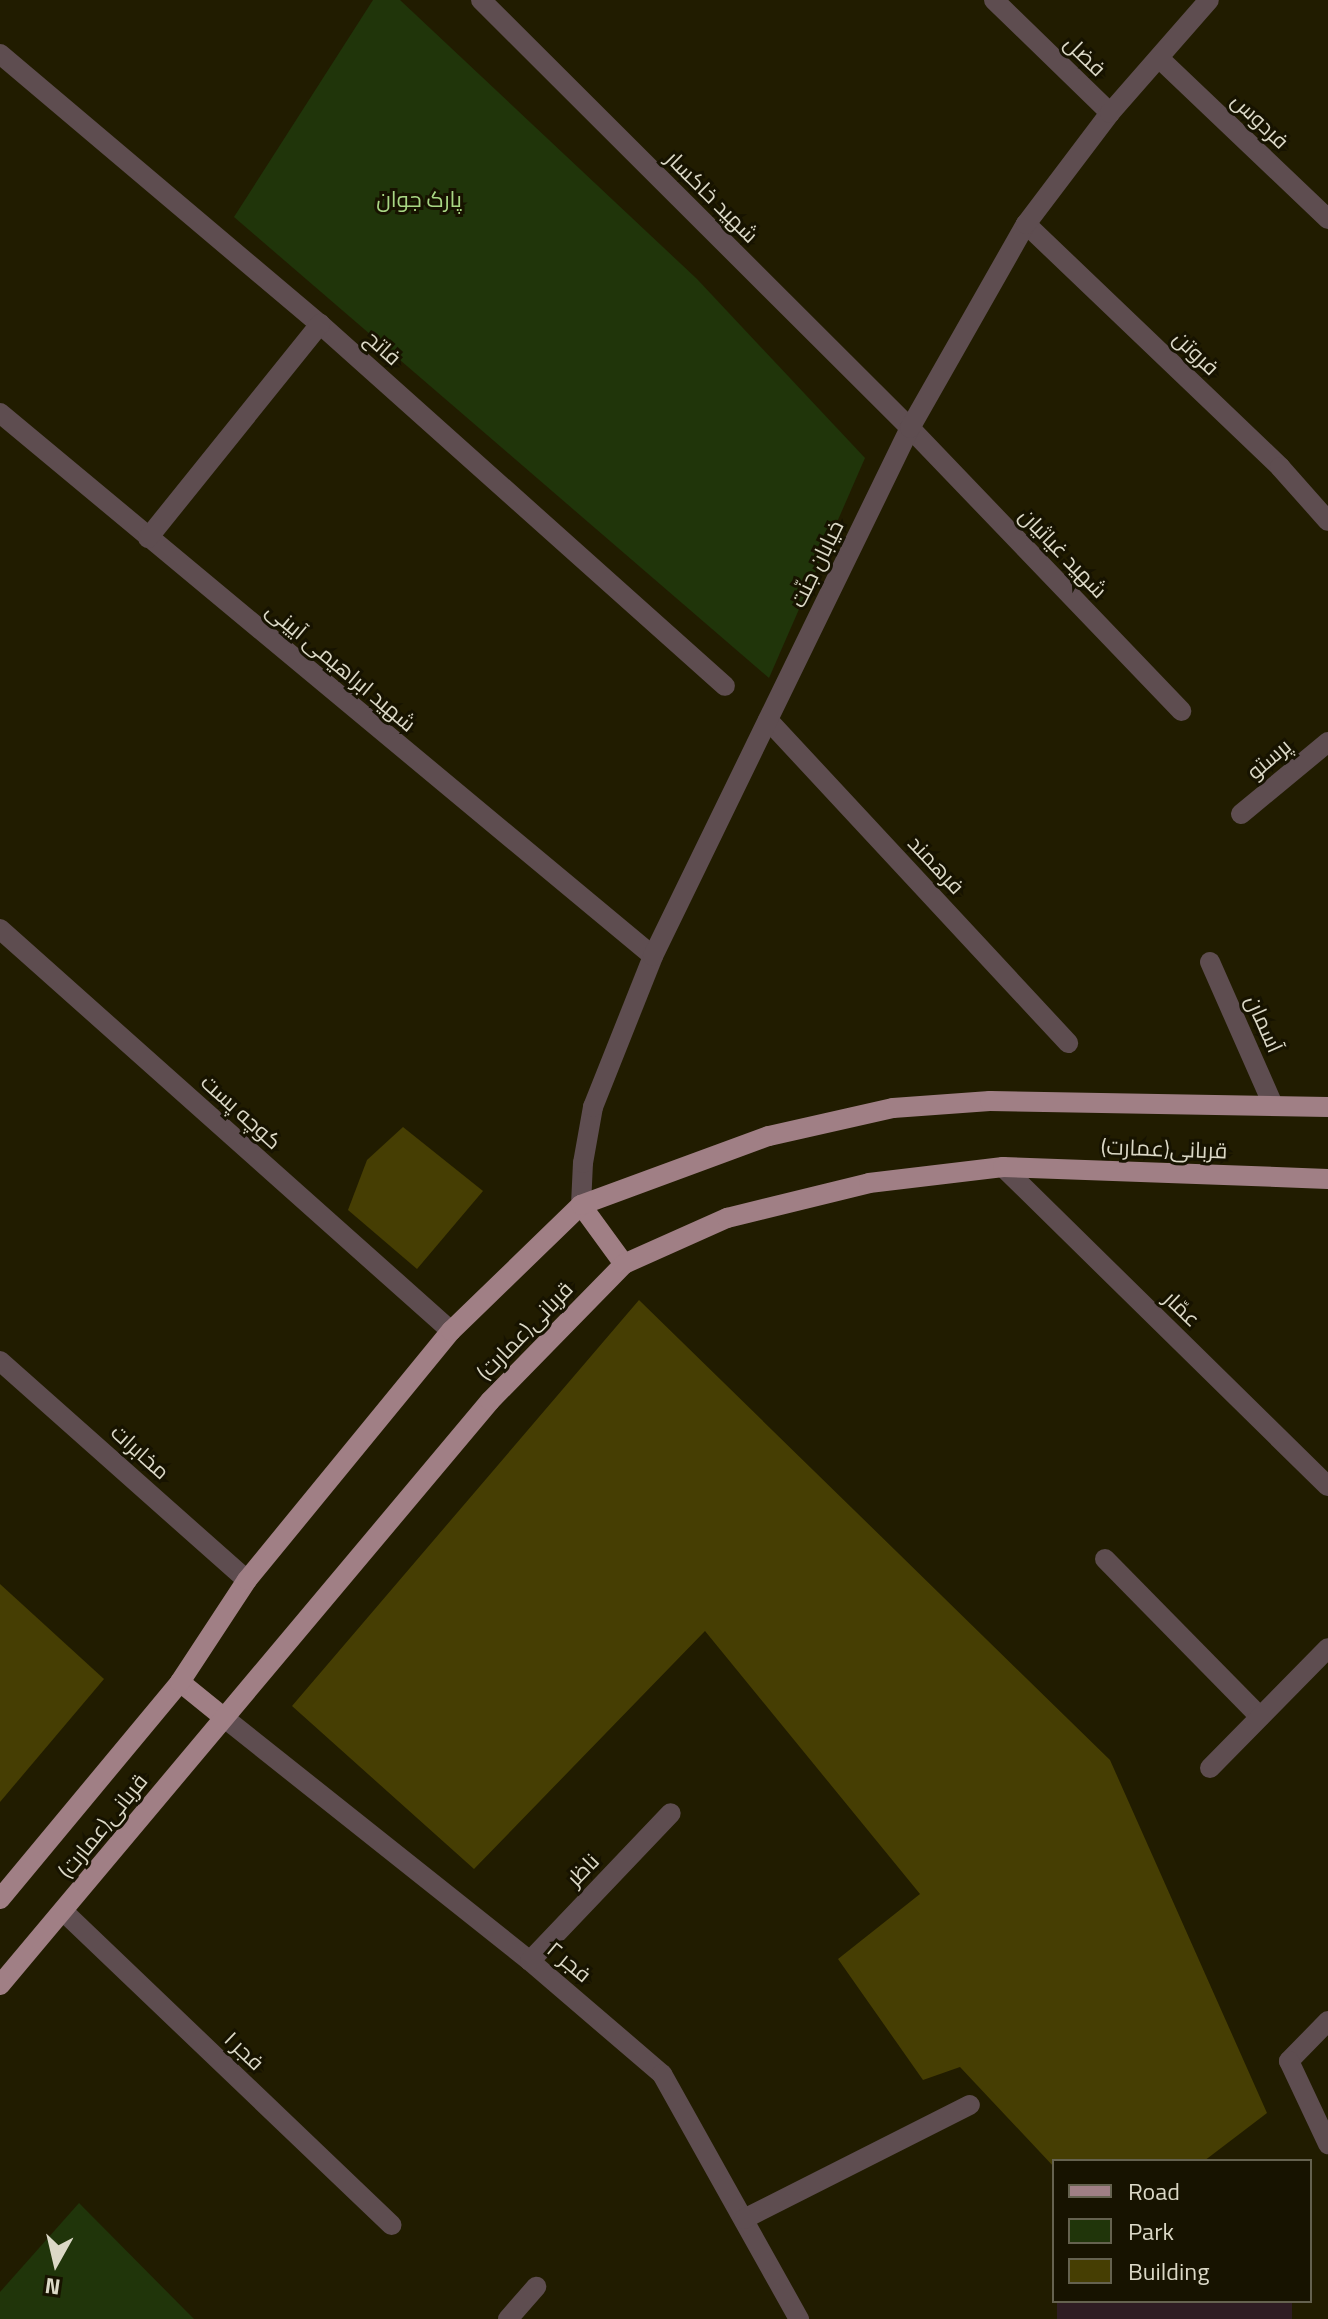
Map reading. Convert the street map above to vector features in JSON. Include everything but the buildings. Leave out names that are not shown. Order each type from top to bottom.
[{"type":"main road","name":"(عمارت)قربانی","points":[[0,1899],[180,1682],[247,1580],[451,1331],[581,1205],[769,1136],[893,1108],[990,1101],[1328,1107]]},
{"type":"main road","name":"(عمارت)قربانی","points":[[0,1985],[64,1912],[222,1716],[490,1401],[624,1264],[727,1218],[869,1183],[1003,1167],[1328,1179]]},
{"type":"main road","points":[[581,1205],[624,1264]]},
{"type":"main road","points":[[180,1682],[222,1716]]},
{"type":"street","name":"شهید خاکسار","points":[[481,0],[910,428]]},
{"type":"street","name":"فضل","points":[[994,0],[1110,113]]},
{"type":"street","name":"خیابان جنّت","points":[[581,1205],[583,1163],[593,1107],[653,956],[910,428],[1026,224],[1110,113],[1209,0]]},
{"type":"street","name":"فاتح","points":[[0,54],[320,324],[725,686]]},
{"type":"street","name":"فردوس","points":[[1160,59],[1328,219]]},
{"type":"street","name":"فروتن","points":[[1026,224],[1280,467],[1328,521]]},
{"type":"street","points":[[148,538],[320,324]]},
{"type":"street","name":"شهید ابراهیمی آیینی","points":[[0,413],[653,956]]},
{"type":"street","name":"شهید غیاثیان","points":[[910,428],[1181,711]]},
{"type":"street","name":"فرهمند","points":[[768,720],[1068,1043]]},
{"type":"street","name":"پرستو","points":[[1241,814],[1328,742]]},
{"type":"street","name":"کوچه پست","points":[[0,929],[451,1331]]},
{"type":"street","name":"آسمان","points":[[1210,962],[1273,1105]]},
{"type":"street","name":"عمّار","points":[[1003,1167],[1328,1486]]},
{"type":"street","name":"مخابرات","points":[[0,1361],[247,1580]]},
{"type":"street","points":[[1105,1559],[1260,1717]]},
{"type":"street","points":[[1210,1768],[1328,1648]]},
{"type":"street","name":"فجر ۲","points":[[222,1716],[530,1961],[662,2074],[799,2319]]},
{"type":"street","name":"ناظر","points":[[530,1961],[671,1813]]},
{"type":"street","name":"فجر ۱","points":[[64,1912],[391,2225]]},
{"type":"street","points":[[1328,2021],[1289,2061],[1328,2144]]},
{"type":"street","points":[[744,2219],[970,2105]]},
{"type":"street","points":[[508,2319],[536,2287]]},
{"type":"shaded area","points":[[1057,2303],[1292,2303],[1292,2319],[1057,2319]]},
{"type":"green space","name":"پارک جوان","points":[[373,0],[400,0],[697,279],[865,458],[769,678],[234,217]]},
{"type":"green space","points":[[79,2203],[194,2319],[0,2319],[0,2292]]}]
